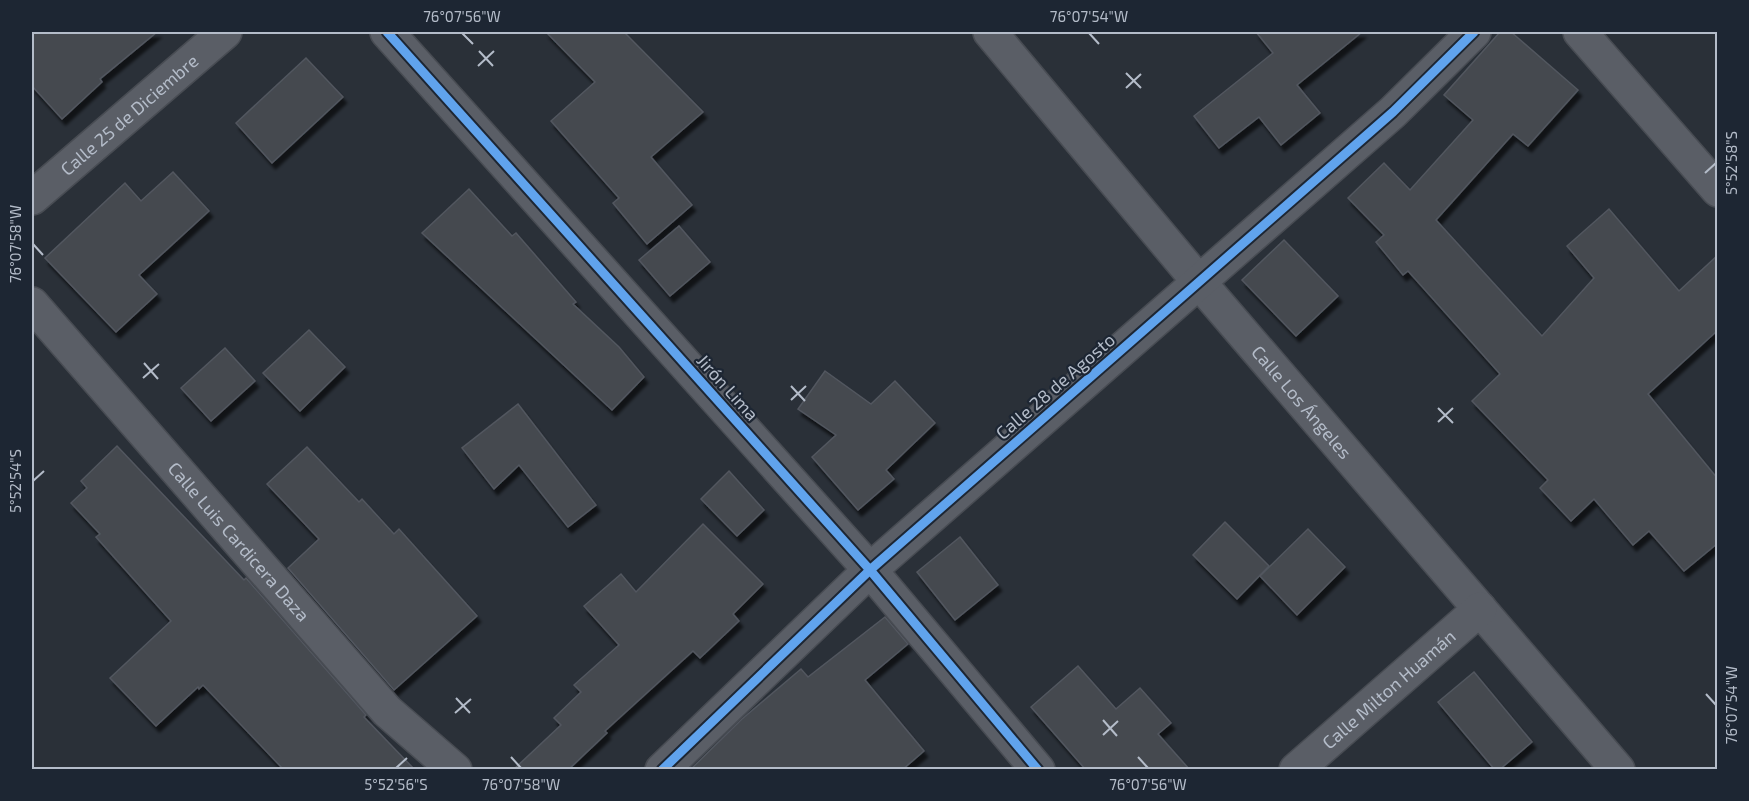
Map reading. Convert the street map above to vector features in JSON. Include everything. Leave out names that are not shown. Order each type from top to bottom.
[{"type":"street","name":"Calle 25 de Diciembre","points":[[32,198],[225,32]]},
{"type":"street","name":"Jirón Lima","points":[[387,32],[870,570],[1038,770]]},
{"type":"street","name":"Calle Los Ángeles","points":[[990,32],[1199,282],[1618,770]]},
{"type":"street","name":"Calle 28 de Agosto","points":[[662,770],[870,570],[1393,112],[1474,32]]},
{"type":"street","points":[[1580,32],[1718,190]]},
{"type":"street","name":"Calle Luis Cardicera Daza","points":[[32,304],[387,711],[455,770]]},
{"type":"street","name":"Calle Milton Huamán","points":[[1296,770],[1480,609]]},
{"type":"building","points":[[32,32],[157,32],[100,79],[102,82],[62,119],[32,86]]},
{"type":"building","points":[[546,32],[624,32],[703,112],[651,157],[692,205],[647,244],[613,203],[619,198],[551,121],[595,82]]},
{"type":"building","points":[[1256,32],[1362,32],[1297,85],[1320,113],[1281,145],[1259,117],[1219,148],[1194,116],[1273,53]]},
{"type":"building","points":[[1500,32],[1511,32],[1578,90],[1528,146],[1513,134],[1436,220],[1542,336],[1594,278],[1567,246],[1609,209],[1679,291],[1718,255],[1718,330],[1648,394],[1718,479],[1718,543],[1684,571],[1649,531],[1633,545],[1594,499],[1571,521],[1540,488],[1548,480],[1472,401],[1500,374],[1408,271],[1403,275],[1376,242],[1384,235],[1348,198],[1384,163],[1410,190],[1473,120],[1444,95]]},
{"type":"building","points":[[306,58],[343,97],[272,163],[236,123]]},
{"type":"building","points":[[173,172],[209,211],[139,275],[157,294],[116,332],[45,258],[125,183],[141,201]]},
{"type":"building","points":[[469,189],[512,236],[516,233],[576,302],[573,304],[619,347],[644,377],[612,410],[422,233]]},
{"type":"building","points":[[679,226],[710,262],[670,296],[639,260]]},
{"type":"building","points":[[1284,240],[1338,296],[1296,336],[1242,280]]},
{"type":"building","points":[[309,330],[345,367],[300,411],[263,373]]},
{"type":"building","points":[[225,348],[255,381],[211,421],[181,388]]},
{"type":"building","points":[[825,371],[871,404],[895,381],[935,423],[886,470],[894,479],[858,510],[812,457],[836,435],[798,409]]},
{"type":"building","points":[[518,404],[596,505],[568,527],[519,465],[494,489],[462,448]]},
{"type":"building","points":[[117,446],[244,580],[246,578],[366,715],[364,717],[415,770],[284,770],[203,685],[156,726],[110,678],[171,621],[96,537],[100,534],[71,503],[87,488],[81,481]]},
{"type":"building","points":[[307,447],[359,502],[362,499],[394,534],[399,529],[477,616],[394,690],[288,568],[319,539],[267,484]]},
{"type":"building","points":[[729,471],[764,510],[737,536],[701,499]]},
{"type":"building","points":[[1225,522],[1269,566],[1237,599],[1193,555]]},
{"type":"building","points":[[703,524],[763,584],[733,614],[739,621],[700,658],[693,651],[605,731],[607,733],[568,770],[513,770],[561,725],[554,718],[581,692],[574,685],[619,645],[584,606],[621,574],[636,592]]},
{"type":"building","points":[[1308,529],[1345,567],[1297,615],[1260,576]]},
{"type":"building","points":[[960,537],[998,585],[955,620],[917,572]]},
{"type":"building","points":[[885,617],[908,644],[865,680],[924,751],[902,770],[690,770],[742,719],[801,669],[808,677]]},
{"type":"building","points":[[1078,666],[1116,709],[1140,688],[1171,723],[1158,734],[1190,770],[1086,770],[1031,707]]},
{"type":"building","points":[[1474,672],[1532,742],[1499,770],[1495,770],[1438,702]]},
{"type":"cycle path","points":[[387,32],[870,570],[1038,770]]},
{"type":"cycle path","points":[[662,770],[870,570],[1393,112],[1474,32]]}]
